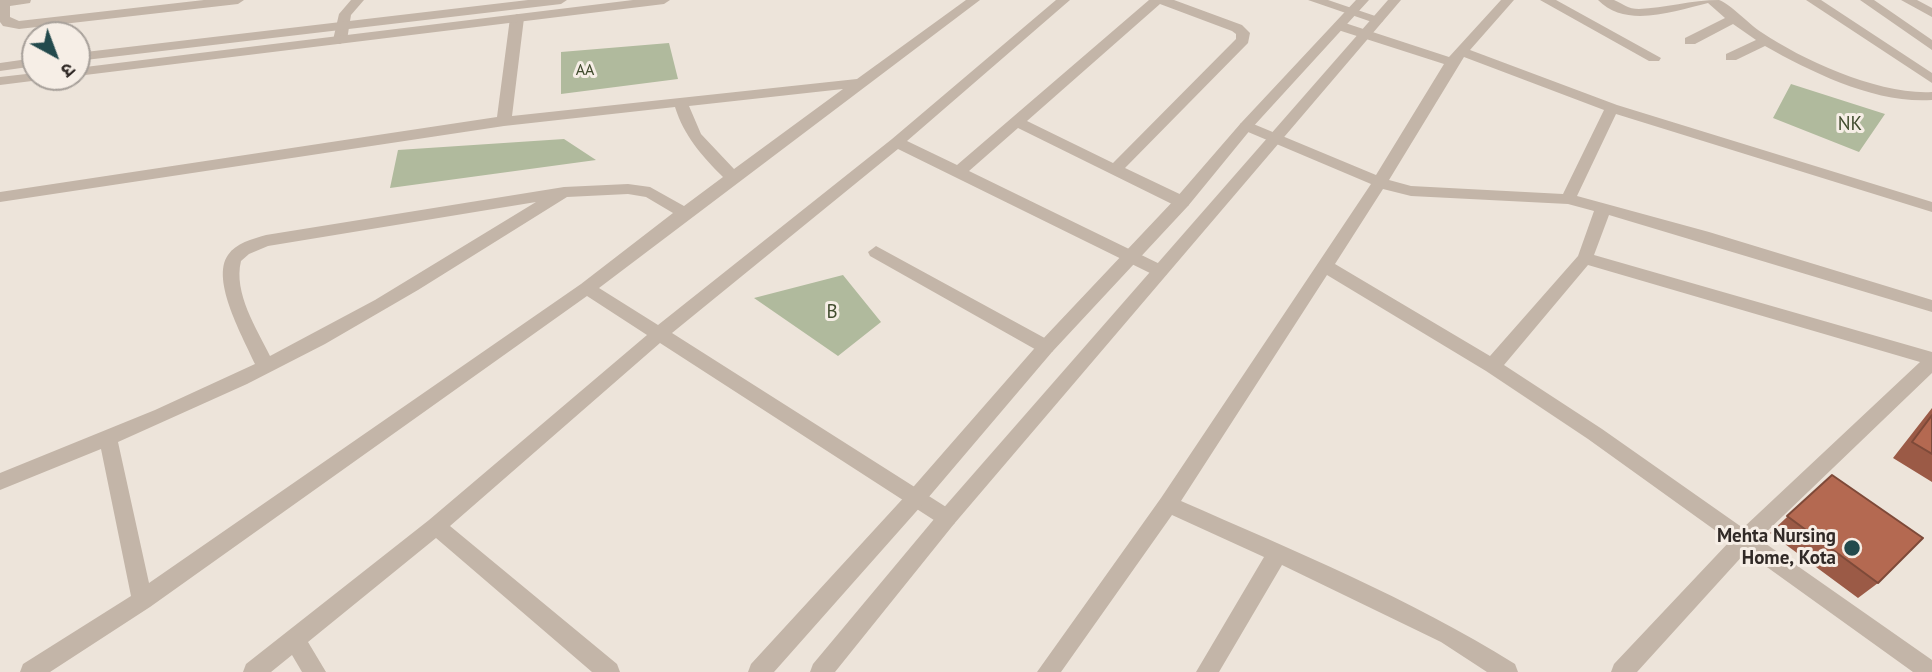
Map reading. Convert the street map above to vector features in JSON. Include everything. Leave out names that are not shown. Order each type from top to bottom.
[{"type":"street","points":[[25,0],[2,3],[3,18],[8,23],[19,25],[238,0]]},
{"type":"street","points":[[341,34],[345,14],[358,0]]},
{"type":"street","points":[[91,70],[341,34],[526,2],[561,0]]},
{"type":"street","points":[[91,56],[517,18],[664,0]]},
{"type":"street","points":[[31,672],[142,600],[587,288],[684,213],[974,0]]},
{"type":"street","points":[[254,672],[436,526],[658,335],[897,142],[1064,0]]},
{"type":"street","points":[[959,172],[1159,0],[1237,28],[1243,33],[1243,40],[1115,170]]},
{"type":"street","points":[[1314,0],[1377,19]]},
{"type":"street","points":[[821,672],[947,518],[1395,0]]},
{"type":"street","points":[[1048,672],[1168,505],[1379,183],[1457,57],[1508,0]]},
{"type":"street","points":[[1546,0],[1654,58]]},
{"type":"street","points":[[1604,0],[1620,10],[1638,13],[1705,0]]},
{"type":"street","points":[[1712,0],[1733,19],[1765,41],[1882,91],[1916,98],[1932,96]]},
{"type":"street","points":[[1812,0],[1932,79]]},
{"type":"street","points":[[1866,0],[1932,46]]},
{"type":"street","points":[[1913,1],[1932,13]]},
{"type":"street","points":[[1351,13],[1364,35],[1457,57],[1932,207]]},
{"type":"street","points":[[759,672],[915,499],[1046,347],[1182,202],[1246,126],[1351,13]]},
{"type":"street","points":[[504,121],[517,18]]},
{"type":"street","points":[[1690,41],[1733,19]]},
{"type":"street","points":[[1731,57],[1765,41]]},
{"type":"street","points":[[0,67],[21,64]]},
{"type":"street","points":[[0,81],[21,79]]},
{"type":"street","points":[[0,197],[504,121],[861,83]]},
{"type":"street","points":[[681,102],[686,124],[695,141],[733,177]]},
{"type":"street","points":[[1568,199],[1612,108]]},
{"type":"street","points":[[1017,121],[1182,202]]},
{"type":"street","points":[[1246,126],[1379,183],[1410,191],[1568,199],[1703,236],[1932,306]]},
{"type":"street","points":[[897,142],[1160,271]]},
{"type":"street","points":[[266,367],[230,283],[233,261],[244,249],[265,241],[564,192],[628,189],[650,192],[684,213]]},
{"type":"street","points":[[0,482],[108,439],[266,367],[322,338],[564,192]]},
{"type":"street","points":[[1492,366],[1585,258],[1603,209]]},
{"type":"street","points":[[876,252],[1046,347]]},
{"type":"street","points":[[1585,258],[1932,360],[1745,539],[1622,672]]},
{"type":"street","points":[[1324,265],[1492,366],[1595,434],[1931,672]]},
{"type":"street","points":[[587,288],[947,518]]},
{"type":"street","points":[[108,439],[142,600]]},
{"type":"street","points":[[1168,505],[1278,553],[1449,635],[1507,672]]},
{"type":"street","points":[[436,526],[609,672]]},
{"type":"street","points":[[1207,672],[1278,553]]},
{"type":"street","points":[[294,639],[316,672]]},
{"type":"green space","name":"AA","points":[[669,43],[678,79],[561,94],[561,52]]},
{"type":"green space","name":"NK","points":[[1791,84],[1885,114],[1859,152],[1773,118]]},
{"type":"green space","points":[[564,139],[596,160],[390,188],[398,150]]},
{"type":"green space","name":"B","points":[[843,275],[881,322],[838,356],[754,298]]},
{"type":"building","points":[[1932,415],[1932,454],[1912,442]]},
{"type":"building","points":[[1832,475],[1923,538],[1878,583],[1787,516]]},
{"type":"place","name":"Mehta Nursing Home, Kota","points":[[1852,548]]}]
